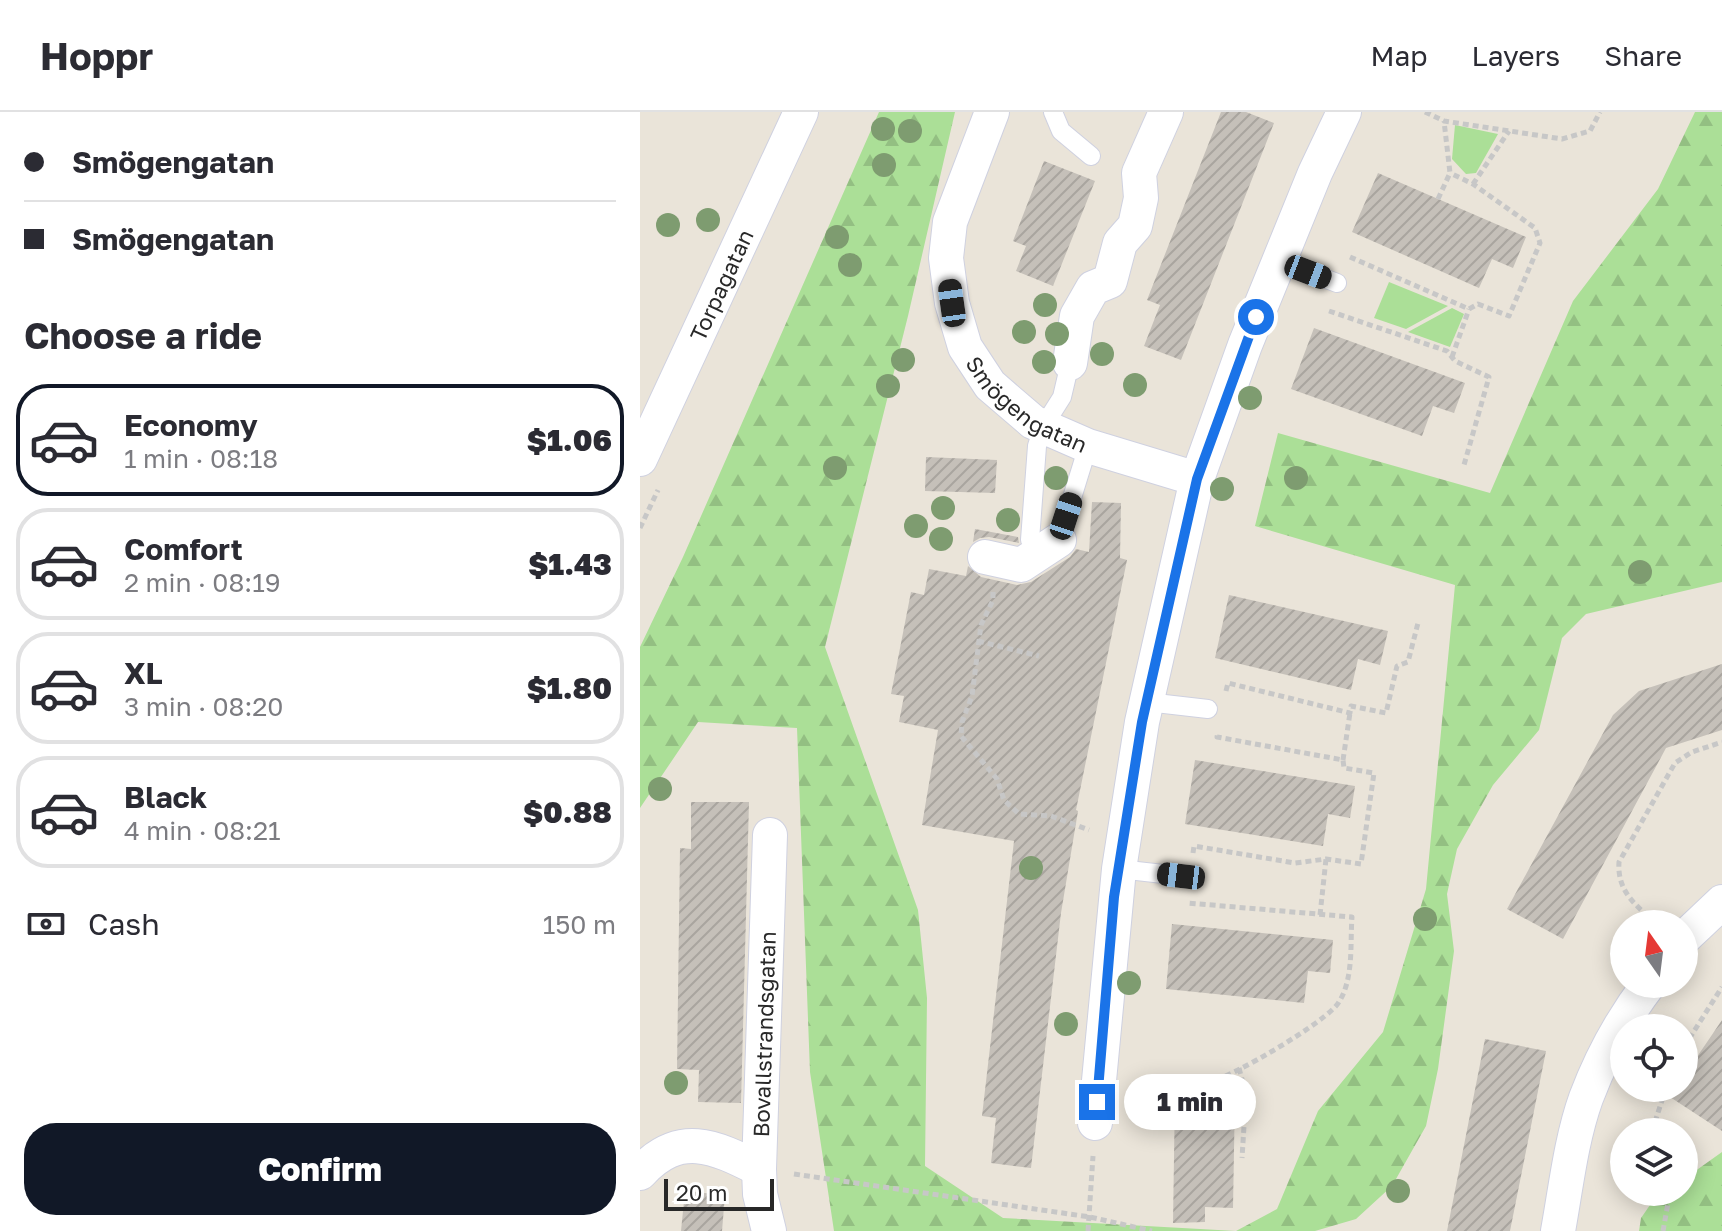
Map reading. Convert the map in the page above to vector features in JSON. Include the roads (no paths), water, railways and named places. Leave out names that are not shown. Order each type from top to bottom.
[{"type":"street","name":"Torpagatan","points":[[640,459],[801,112]]},
{"type":"street","name":"Smögengatan","points":[[992,112],[950,222],[946,258],[952,303],[965,347],[990,385],[1033,422],[1088,446],[1197,479]]},
{"type":"street","points":[[1070,363],[1077,316],[1093,288],[1110,281],[1120,243],[1135,226],[1141,198],[1139,173],[1166,112]]},
{"type":"street","points":[[1095,1123],[1124,836],[1147,702],[1197,479],[1245,345],[1315,173],[1344,112]]},
{"type":"street","points":[[990,558],[1021,565],[1044,540]]},
{"type":"street","name":"Bovallstrandsgatan","points":[[769,1231],[760,1194],[759,1169],[770,835]]},
{"type":"street","points":[[1698,925],[1722,902]]},
{"type":"street","points":[[1558,1231],[1574,1143],[1586,1098],[1604,1057],[1640,998]]},
{"type":"street","points":[[640,1173],[660,1153],[680,1145],[724,1151],[759,1169]]},
{"type":"lane","points":[[1053,112],[1061,131],[1091,156]]},
{"type":"lane","points":[[1279,261],[1338,283]]},
{"type":"lane","points":[[1044,540],[1037,446],[1043,427],[1062,397],[1070,363]]},
{"type":"lane","points":[[1044,540],[1088,446]]},
{"type":"lane","points":[[1147,702],[1214,716]]},
{"type":"lane","points":[[1119,869],[1185,882]]}]
